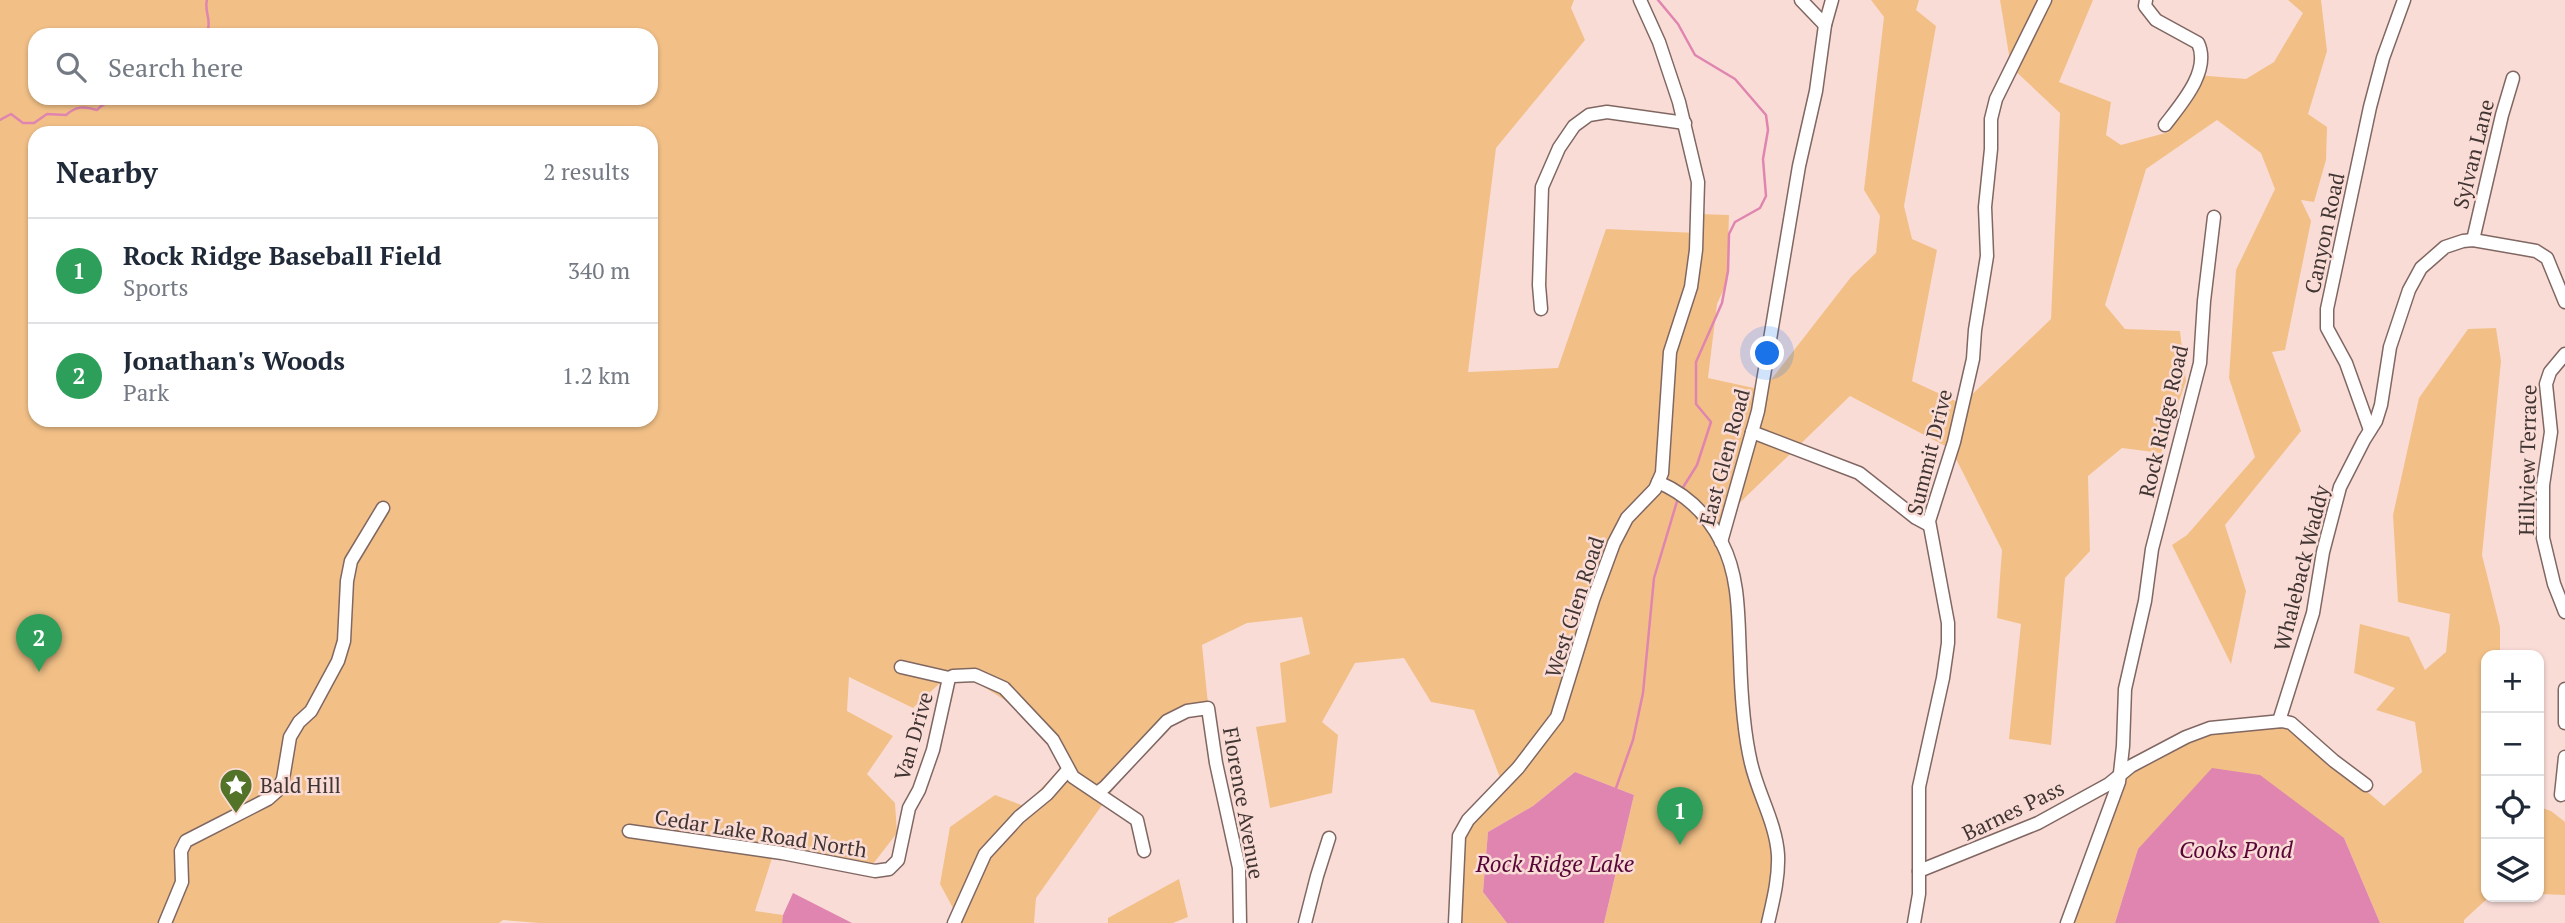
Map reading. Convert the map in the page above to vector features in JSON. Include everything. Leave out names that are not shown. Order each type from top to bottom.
[{"type":"street","name":"West Glen Road","points":[[1455,923],[1459,836],[1468,820],[1518,768],[1557,717],[1596,590],[1614,543],[1627,519],[1655,489],[1662,473],[1670,352],[1691,286],[1696,250],[1698,182],[1685,123],[1659,42],[1640,0]]},
{"type":"street","points":[[1801,0],[1825,25]]},
{"type":"street","name":"East Glen Road","points":[[1768,923],[1776,883],[1778,854],[1751,761],[1742,699],[1738,601],[1731,566],[1721,542],[1767,368],[1799,166],[1832,0]]},
{"type":"street","name":"Summit Drive","points":[[1914,923],[1919,894],[1919,787],[1948,643],[1948,623],[1929,525],[1954,442],[1973,359],[1988,238],[1986,207],[1992,149],[1991,119],[1996,99],[2045,0]]},
{"type":"street","points":[[2146,0],[2145,6],[2156,20],[2198,43],[2201,50],[2197,75],[2189,94],[2165,125]]},
{"type":"street","name":"Canyon Road","points":[[2370,430],[2346,363],[2327,328],[2327,309],[2383,58],[2404,0]]},
{"type":"street","name":"Sylvan Lane","points":[[2473,240],[2513,78]]},
{"type":"street","points":[[1541,309],[1539,285],[1542,187],[1569,133],[1581,120],[1607,112],[1685,123]]},
{"type":"street","name":"Rock Ridge Road","points":[[2067,923],[2112,805],[2119,775],[2125,689],[2145,601],[2152,549],[2200,363],[2214,217]]},
{"type":"street","points":[[2370,430],[2381,405],[2390,347],[2409,290],[2421,268],[2445,247],[2473,240],[2536,251],[2547,258],[2565,302]]},
{"type":"street","name":"Hillview Terrace","points":[[2565,354],[2550,372],[2546,384],[2552,432],[2543,485],[2543,538],[2565,611]]},
{"type":"street","name":"Whaleback Waddy","points":[[2280,721],[2313,613],[2321,563],[2340,487],[2370,430]]},
{"type":"street","points":[[1752,432],[1859,473],[1916,518],[1929,525]]},
{"type":"street","points":[[1658,482],[1685,495],[1721,542]]},
{"type":"street","points":[[165,923],[182,882],[181,851],[186,841],[268,799],[284,779],[290,737],[299,722],[311,711],[338,661],[344,641],[347,581],[351,561],[383,508]]},
{"type":"street","points":[[901,667],[949,678]]},
{"type":"street","name":"Van Drive","points":[[903,835],[909,808],[919,790],[933,750],[949,678],[975,675],[1004,688],[1053,740],[1073,777],[1137,820],[1144,851]]},
{"type":"street","points":[[2565,689],[2565,723]]},
{"type":"street","name":"Florence Avenue","points":[[1097,793],[1167,721],[1188,711],[1208,708],[1216,763],[1238,868],[1240,923]]},
{"type":"street","points":[[2280,721],[2291,723],[2301,730],[2334,761],[2366,785]]},
{"type":"street","name":"Barnes Pass","points":[[1919,871],[2038,823],[2109,784],[2163,748],[2210,728],[2280,721]]},
{"type":"street","points":[[2561,795],[2565,757]]},
{"type":"street","points":[[954,923],[985,854],[1068,770]]},
{"type":"street","name":"Cedar Lake Road North","points":[[629,831],[782,853],[875,871],[889,869],[896,864],[903,835]]},
{"type":"street","points":[[1306,923],[1329,838]]},
{"type":"shaded area","points":[[0,0],[1574,0],[1571,8],[1585,40],[1496,148],[1468,372],[1558,368],[1606,229],[1697,233],[1699,214],[1729,215],[1727,282],[1717,304],[1708,378],[1763,390],[1851,277],[1876,253],[1880,216],[1864,190],[1884,17],[1871,0],[1919,0],[1916,10],[1936,26],[1904,206],[1912,239],[1937,250],[1912,381],[1962,404],[2051,319],[2060,113],[2011,67],[2000,0],[2093,0],[2059,82],[2111,102],[2106,135],[2121,145],[2169,132],[2196,75],[2246,79],[2274,62],[2303,13],[2288,0],[2321,0],[2327,51],[2308,114],[2327,127],[2326,160],[2314,202],[2301,200],[2311,221],[2285,350],[2272,352],[2301,431],[2225,525],[2246,591],[2231,664],[2172,545],[2187,535],[2255,457],[2229,378],[2236,270],[2275,189],[2261,153],[2217,120],[2146,169],[2105,305],[2125,329],[2180,331],[2186,381],[2161,453],[2122,448],[2088,476],[2090,551],[2065,578],[2051,745],[2009,739],[2021,624],[1997,618],[2002,550],[1951,449],[1850,396],[1723,519],[1748,745],[1780,855],[1770,923],[1604,923],[1634,795],[1575,772],[1533,806],[1488,832],[1483,892],[1507,923],[1462,923],[1460,841],[1504,788],[1474,710],[1431,702],[1404,658],[1355,663],[1322,722],[1338,735],[1332,793],[1270,808],[1256,727],[1286,722],[1280,663],[1310,654],[1302,617],[1247,623],[1202,645],[1208,704],[1149,739],[1036,898],[1034,923],[961,923],[940,884],[950,827],[995,795],[1024,806],[1064,765],[1039,731],[1016,707],[960,672],[952,672],[913,708],[849,677],[847,711],[893,736],[867,774],[895,803],[897,833],[873,864],[774,852],[755,911],[783,915],[782,923],[539,923],[503,920],[499,923],[0,923]]},
{"type":"shaded area","points":[[2496,328],[2501,361],[2482,555],[2500,627],[2500,650],[2481,650],[2481,902],[2484,902],[2464,923],[2380,923],[2344,838],[2138,849],[2115,923],[2070,923],[2126,772],[2204,728],[2286,722],[2384,806],[2422,772],[2415,722],[2376,710],[2395,688],[2354,673],[2360,624],[2409,637],[2425,670],[2446,652],[2450,614],[2398,602],[2393,515],[2419,398],[2468,329]]},
{"type":"shaded area","points":[[2544,809],[2565,822],[2565,895],[2544,894]]},
{"type":"shaded area","points":[[1179,879],[1188,917],[1173,923],[1108,923],[1108,918]]},
{"type":"water","name":"Cooks Pond","points":[[2212,768],[2260,775],[2344,838],[2380,923],[2115,923],[2138,849]]},
{"type":"water","name":"Rock Ridge Lake","points":[[1575,772],[1634,795],[1604,923],[1507,923],[1483,892],[1488,832],[1533,806]]},
{"type":"water","points":[[793,893],[852,923],[782,923]]},
{"type":"waterway","points":[[207,0],[208,28]]},
{"type":"waterway","points":[[1658,0],[1678,24],[1695,55],[1735,79],[1766,115],[1768,130],[1763,159],[1766,196],[1760,208],[1735,222],[1729,234],[1728,271],[1722,303],[1696,362],[1696,404],[1711,422],[1697,465],[1682,489]]},
{"type":"waterway","points":[[0,120],[11,114],[23,123],[34,123],[47,114],[66,115],[80,108],[97,110],[103,105]]},
{"type":"waterway","points":[[1616,788],[1633,740],[1643,693],[1654,578],[1678,498]]},
{"type":"place","name":"Jonathan's Woods","points":[[39,672]]},
{"type":"place","name":"Bald Hill","points":[[236,815]]},
{"type":"place","name":"Rock Ridge Baseball Field","points":[[1680,845]]}]
